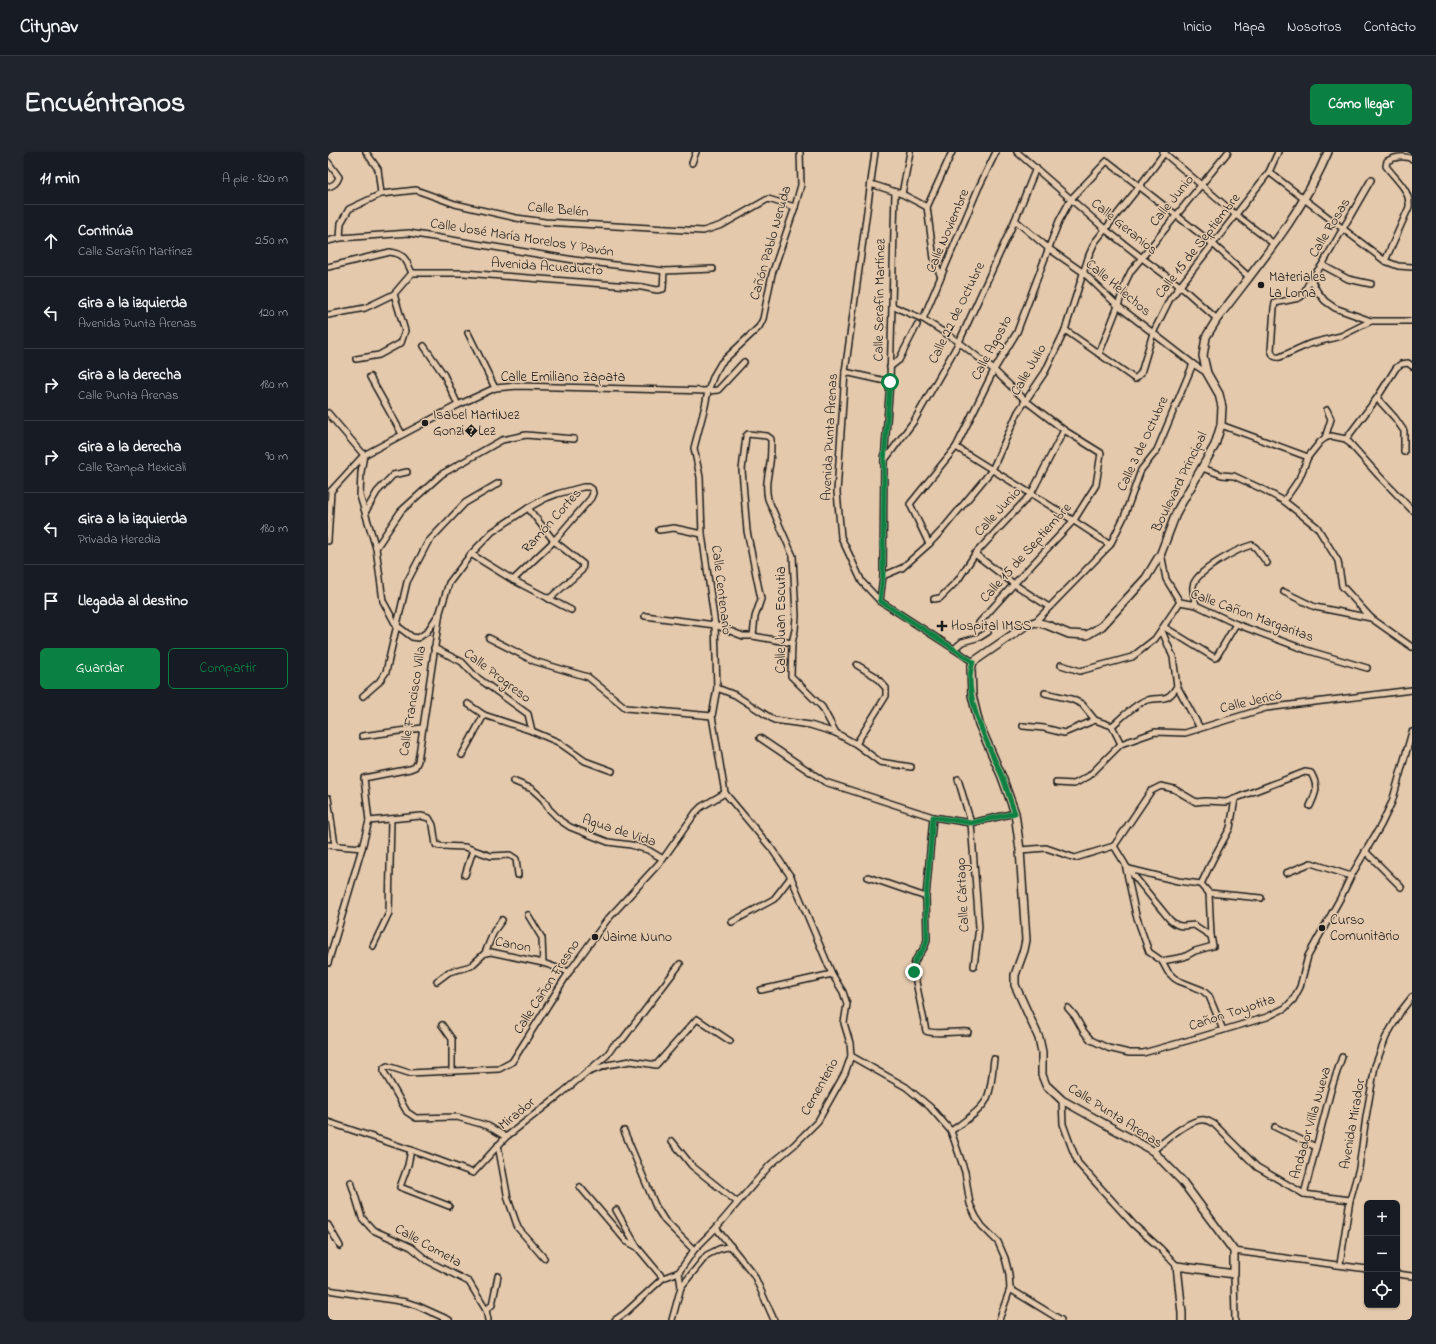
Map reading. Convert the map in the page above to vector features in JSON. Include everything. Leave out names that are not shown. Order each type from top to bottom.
[{"type":"street","points":[[366,152],[378,169],[381,194]]},
{"type":"street","points":[[692,163],[696,152]]},
{"type":"street","name":"Cañón Pablo Neruda","points":[[708,392],[714,374],[721,363],[759,326],[763,319],[772,274],[801,185],[800,152]]},
{"type":"street","name":"Avenida Punta Arenas","points":[[875,152],[846,372],[837,492],[840,537],[862,582],[880,601],[973,662]]},
{"type":"street","points":[[902,194],[910,152]]},
{"type":"street","points":[[941,277],[934,259],[927,207],[952,152]]},
{"type":"street","name":"Calle Noviembre","points":[[923,319],[978,189],[996,152]]},
{"type":"street","name":"Calle Geranios","points":[[1017,152],[1106,230],[1180,286],[1217,320]]},
{"type":"street","points":[[1164,152],[1236,215],[1274,244]]},
{"type":"street","name":"Calle Julio","points":[[883,576],[902,568],[929,544],[992,470],[1018,412],[1045,372],[1065,330],[1089,255],[1095,242],[1140,187],[1164,152]]},
{"type":"street","name":"Calle Junio","points":[[1099,354],[1131,271],[1228,152]]},
{"type":"street","name":"Calle 15 de Septiembre","points":[[1099,354],[1135,379],[1141,373],[1153,333],[1170,299],[1269,172],[1278,152]]},
{"type":"street","name":"Boulevard Principal","points":[[1035,622],[1047,625],[1068,634],[1087,635],[1102,626],[1146,578],[1161,553],[1177,511],[1215,445],[1221,425],[1222,407],[1219,394],[1207,373],[1203,356],[1206,337],[1305,200],[1328,152]]},
{"type":"street","points":[[1385,261],[1410,207],[1410,199],[1408,194],[1386,166],[1387,161],[1392,158],[1400,157],[1408,157],[1412,159]]},
{"type":"street","name":"Calle Agosto","points":[[929,544],[910,504],[956,447],[994,370],[1017,332],[1048,248],[1059,221],[1071,199],[1107,161],[1140,187]]},
{"type":"street","points":[[328,162],[338,177],[337,182],[328,187]]},
{"type":"street","name":"Calle 22 de Octubre","points":[[884,461],[914,421],[959,342],[1015,220],[1036,168]]},
{"type":"street","points":[[1269,172],[1385,261],[1398,266],[1412,267]]},
{"type":"street","name":"Calle Rosas","points":[[1371,180],[1322,266],[1311,279],[1302,296],[1275,303],[1271,350],[1272,355],[1276,358],[1280,358],[1309,344],[1341,336],[1371,320]]},
{"type":"street","points":[[871,184],[902,194],[927,207]]},
{"type":"street","points":[[1140,187],[1213,244],[1249,277]]},
{"type":"street","name":"Calle Belén","points":[[340,238],[341,223],[349,209],[381,194],[416,190],[455,204],[516,218],[545,222],[703,231],[722,225],[768,199],[795,206]]},
{"type":"street","name":"Calle Serafín Martínez","points":[[880,601],[883,576],[884,461],[890,382],[895,192]]},
{"type":"street","name":"Calle Helechos","points":[[1015,220],[1048,248],[1084,273],[1118,306],[1193,364],[1207,373]]},
{"type":"street","name":"Calle José María Morelos Y Pavón","points":[[328,241],[340,238],[409,233],[574,260],[664,271],[713,270]]},
{"type":"street","points":[[328,267],[390,252],[404,256],[412,273],[394,294],[365,308],[328,315]]},
{"type":"street","points":[[1322,266],[1348,280],[1371,284]]},
{"type":"street","name":"Avenida Acueducto","points":[[412,273],[464,273],[642,286],[657,290],[663,289],[664,271]]},
{"type":"street","points":[[1311,279],[1317,291],[1325,301],[1335,308],[1371,320],[1412,321]]},
{"type":"street","points":[[356,360],[379,355],[401,343],[405,331],[394,294]]},
{"type":"street","points":[[892,306],[923,319],[959,342],[994,370],[1026,401],[1064,430]]},
{"type":"street","points":[[890,367],[899,360],[917,325]]},
{"type":"street","points":[[1065,330],[1099,354]]},
{"type":"street","points":[[468,333],[495,388]]},
{"type":"street","points":[[424,346],[444,375],[458,405]]},
{"type":"street","points":[[708,392],[718,390],[744,362]]},
{"type":"street","points":[[1346,440],[1377,398],[1396,368],[1401,364],[1408,363],[1412,366]]},
{"type":"street","name":"Calle 3 de Octubre","points":[[1035,622],[1110,545],[1124,517],[1141,470],[1157,450],[1193,364]]},
{"type":"street","points":[[846,372],[890,382]]},
{"type":"street","points":[[370,377],[402,434]]},
{"type":"street","name":"Calle Emiliano Zapata","points":[[330,491],[364,455],[458,405],[495,388],[518,386],[708,392]]},
{"type":"street","name":"Calle Centenario","points":[[708,392],[694,448],[700,477],[702,534],[715,625],[717,688],[712,716],[725,793]]},
{"type":"street","points":[[1377,398],[1395,418],[1404,431],[1404,452]]},
{"type":"street","points":[[1325,438],[1331,419],[1328,410]]},
{"type":"street","points":[[328,413],[364,455],[361,472],[360,496],[366,511],[376,548],[383,601],[396,625],[412,637],[418,638],[427,632],[440,612]]},
{"type":"street","points":[[1221,425],[1308,457]]},
{"type":"street","name":"Calle Junio","points":[[934,599],[940,598],[958,580],[975,554],[1031,494],[1064,430]]},
{"type":"street","name":"Calle 15 de Septiembre","points":[[979,622],[1074,520],[1096,485],[1101,453],[1064,430]]},
{"type":"street","name":"Calle Juan Escutia","points":[[753,636],[755,616],[760,599],[748,531],[742,470],[746,436],[748,434],[767,436],[771,439],[766,490],[768,499],[793,556],[796,616],[792,643],[791,676],[822,707],[836,733]]},
{"type":"street","points":[[376,548],[401,512],[442,474],[502,440],[526,435],[574,439]]},
{"type":"street","points":[[1284,501],[1299,479],[1308,457],[1320,442],[1331,436],[1346,440],[1412,510]]},
{"type":"street","points":[[956,447],[1074,520],[1110,545]]},
{"type":"street","points":[[1202,468],[1222,475],[1234,476],[1264,490],[1284,501],[1317,527],[1338,561],[1342,586],[1371,618],[1412,647]]},
{"type":"street","points":[[366,511],[376,492],[393,474],[407,472]]},
{"type":"street","points":[[363,696],[379,682],[386,672],[407,582],[428,542],[465,503],[499,483]]},
{"type":"street","name":"Ramón Cortes","points":[[440,612],[449,583],[471,554],[492,532],[544,499],[583,487],[589,487],[592,489],[593,493],[591,498],[554,541],[513,580]]},
{"type":"street","points":[[328,541],[330,491]]},
{"type":"street","points":[[528,508],[554,541],[583,564],[584,567],[549,599]]},
{"type":"street","points":[[659,530],[674,528],[702,534]]},
{"type":"street","points":[[1196,605],[1193,586],[1198,576],[1208,567],[1252,545],[1267,563]]},
{"type":"street","name":"Calle Cañon Margaritas","points":[[1161,553],[1166,579],[1180,602],[1196,605],[1236,624],[1306,650],[1367,668]]},
{"type":"street","points":[[471,554],[513,580],[571,610]]},
{"type":"street","points":[[975,554],[1014,584],[1049,607]]},
{"type":"street","points":[[1284,592],[1315,607],[1371,618]]},
{"type":"street","points":[[1061,665],[1080,671],[1132,657],[1155,639],[1180,602]]},
{"type":"street","name":"Calle Francisco Villa","points":[[369,821],[364,778],[410,769],[415,767],[418,761],[440,612]]},
{"type":"street","points":[[645,616],[715,625],[743,636],[753,636],[792,643]]},
{"type":"street","points":[[973,662],[1025,626],[1035,622]]},
{"type":"street","points":[[1163,629],[1215,658],[1236,624]]},
{"type":"street","points":[[1163,629],[1173,657],[1177,686],[1200,728]]},
{"type":"street","points":[[954,649],[962,642],[980,637],[988,632]]},
{"type":"street","points":[[489,638],[534,661],[588,677],[626,708],[712,716]]},
{"type":"street","name":"Calle Progreso","points":[[434,648],[462,662],[475,676],[528,714],[532,731]]},
{"type":"street","name":"Calle Punta Arenas","points":[[973,662],[971,669],[972,695],[979,724],[1002,777],[1015,813],[1020,850],[1026,940],[1015,975],[1015,985],[1039,1038],[1042,1052],[1042,1075],[1046,1085],[1062,1100],[1153,1151],[1182,1181],[1234,1251]]},
{"type":"street","points":[[856,744],[886,696],[886,688],[875,676],[857,665]]},
{"type":"street","points":[[1112,726],[1143,702],[1151,699],[1168,698],[1177,686]]},
{"type":"street","points":[[717,688],[735,695],[774,720],[810,724],[836,733],[856,744],[880,762],[911,768]]},
{"type":"street","name":"Calle Jericó","points":[[1121,744],[1155,732],[1185,733],[1266,708],[1412,690]]},
{"type":"street","points":[[1045,693],[1071,699],[1082,704],[1095,720],[1112,726],[1121,744],[1089,776],[1074,784],[1056,783]]},
{"type":"street","name":"Calle Progreso","points":[[468,704],[484,715],[532,731]]},
{"type":"street","points":[[462,755],[484,715]]},
{"type":"street","points":[[1023,726],[1044,728],[1064,733],[1095,720]]},
{"type":"street","points":[[362,736],[422,728]]},
{"type":"street","points":[[532,731],[558,742],[585,761],[612,771]]},
{"type":"street","name":"Cañon Toyotita","points":[[1068,1008],[1091,1040],[1108,1048],[1129,1053],[1144,1053],[1267,1017],[1285,1008],[1293,1000],[1300,987],[1308,956],[1351,876],[1381,825],[1392,802],[1412,732]]},
{"type":"street","points":[[760,738],[825,782],[933,817],[971,823],[1015,813]]},
{"type":"street","points":[[1020,850],[1046,848],[1075,858],[1114,846],[1151,791],[1161,786],[1174,789],[1196,802],[1226,802],[1305,772],[1311,773],[1316,781],[1316,792],[1310,806]]},
{"type":"street","name":"Calle Cártago","points":[[958,779],[971,823],[979,927],[974,966]]},
{"type":"street","name":"Agua de Vida","points":[[513,781],[532,789],[543,799],[549,809],[561,821],[570,827],[608,842],[631,845],[648,850],[663,860]]},
{"type":"street","name":"Calle Cañon Fresno","points":[[506,1137],[488,1126],[457,1117],[416,1118],[407,1112],[384,1072],[384,1068],[387,1066],[409,1073],[499,1069],[512,1062],[569,972],[607,920],[663,860],[696,812],[701,807],[725,793]]},
{"type":"street","name":"Cementerio","points":[[679,1272],[694,1250],[716,1228],[770,1165],[794,1145],[818,1121],[844,1073],[851,1056],[850,1043],[844,1023],[847,1004],[843,992],[832,974],[791,876],[771,848],[725,793]]},
{"type":"street","points":[[328,798],[335,845]]},
{"type":"street","points":[[1201,884],[1230,828],[1235,799]]},
{"type":"street","points":[[328,962],[369,821],[421,816],[429,818],[433,825],[436,845],[465,847],[491,856],[510,855],[516,859],[518,875]]},
{"type":"street","points":[[933,817],[926,897],[926,945],[915,959],[913,965],[926,1030],[932,1033],[959,1031],[968,1032]]},
{"type":"street","points":[[373,946],[389,913],[391,819]]},
{"type":"street","points":[[328,845],[362,848]]},
{"type":"street","points":[[1114,846],[1125,864],[1176,926],[1194,925],[1211,936]]},
{"type":"street","points":[[465,875],[473,850]]},
{"type":"street","points":[[1365,851],[1402,887]]},
{"type":"street","points":[[1286,873],[1311,863],[1351,876]]},
{"type":"street","points":[[1125,864],[1136,915],[1149,952],[1162,960],[1168,972],[1174,978],[1202,990],[1209,996],[1223,1030]]},
{"type":"street","points":[[1129,869],[1178,881],[1201,884],[1209,893],[1211,936],[1214,946],[1195,951],[1184,957],[1162,960]]},
{"type":"street","points":[[732,922],[774,899],[791,876]]},
{"type":"street","points":[[868,877],[926,897]]},
{"type":"street","points":[[1209,893],[1261,898]]},
{"type":"street","points":[[528,915],[542,938],[543,963]]},
{"type":"street","points":[[485,953],[494,931],[502,920]]},
{"type":"street","name":"Canon","points":[[437,982],[449,972],[471,966],[485,953],[491,952],[543,963],[569,972]]},
{"type":"street","name":"Mirador","points":[[328,1122],[473,1173],[506,1137],[562,1093],[607,1055],[614,1046],[624,1039],[680,964]]},
{"type":"street","points":[[761,990],[832,974]]},
{"type":"street","name":"Avenida Mirador","points":[[1340,1264],[1350,1200],[1359,1168],[1375,1066],[1386,1037],[1401,1011],[1412,997]]},
{"type":"street","points":[[584,1074],[607,1065],[631,1061],[656,1065],[697,1019],[730,1041]]},
{"type":"street","points":[[442,1025],[452,1039],[452,1071]]},
{"type":"street","points":[[851,1056],[906,1087],[930,1107],[951,1131],[965,1172],[970,1204],[976,1217],[982,1226],[998,1242],[1006,1258],[1010,1289],[1001,1318]]},
{"type":"street","name":"Andador Villa Nueva","points":[[1304,1194],[1331,1090],[1342,1057]]},
{"type":"street","points":[[951,1131],[980,1108],[984,1103],[988,1096],[994,1059]]},
{"type":"street","points":[[1062,1100],[1063,1124],[1078,1162],[1134,1225],[1160,1248],[1177,1266],[1182,1320]]},
{"type":"street","points":[[1153,1151],[1192,1122],[1205,1120],[1214,1124],[1257,1167],[1304,1194],[1350,1200]]},
{"type":"street","points":[[1275,1126],[1316,1147]]},
{"type":"street","points":[[624,1131],[656,1207],[665,1221],[694,1250]]},
{"type":"street","points":[[672,1141],[692,1166],[737,1202]]},
{"type":"street","points":[[498,1145],[508,1200],[518,1228],[544,1258]]},
{"type":"street","points":[[411,1150],[400,1187],[450,1206]]},
{"type":"street","name":"Calle Cometa","points":[[351,1182],[362,1218],[373,1230],[411,1247],[428,1261],[469,1282],[486,1310],[488,1320]]},
{"type":"street","points":[[580,1187],[626,1241],[637,1247]]},
{"type":"street","points":[[616,1210],[637,1247],[663,1278]]},
{"type":"street","points":[[328,1225],[340,1246]]},
{"type":"street","points":[[716,1228],[754,1275],[774,1320]]},
{"type":"street","points":[[681,1287],[707,1255],[719,1249],[731,1246]]},
{"type":"street","points":[[1235,1320],[1234,1251],[1340,1264],[1364,1268]]},
{"type":"street","points":[[1177,1266],[1234,1274]]},
{"type":"street","points":[[615,1320],[625,1313],[663,1278],[679,1272],[681,1287],[672,1320]]},
{"type":"street","points":[[1400,1274],[1412,1276]]},
{"type":"street","points":[[486,1310],[492,1305],[498,1276]]},
{"type":"street","points":[[1010,1289],[1061,1320]]},
{"type":"street","points":[[328,1290],[406,1302],[449,1320]]},
{"type":"place","name":"Materiales La Loma","points":[[1261,285]]},
{"type":"place","name":"Isabel MartiNez Gonzi�Lez","points":[[425,423]]},
{"type":"place","name":"Hospital IMSS","points":[[942,626]]},
{"type":"place","name":"Curso Comunitario","points":[[1322,928]]},
{"type":"place","name":"Jaime Nuno","points":[[595,937]]},
{"type":"route","points":[[890,382],[884,461],[883,576],[880,601],[973,662],[970,678],[972,695],[979,724],[1002,777],[1015,813],[971,823],[933,817],[926,897],[927,939],[926,945],[915,959],[913,965],[914,972]]}]
